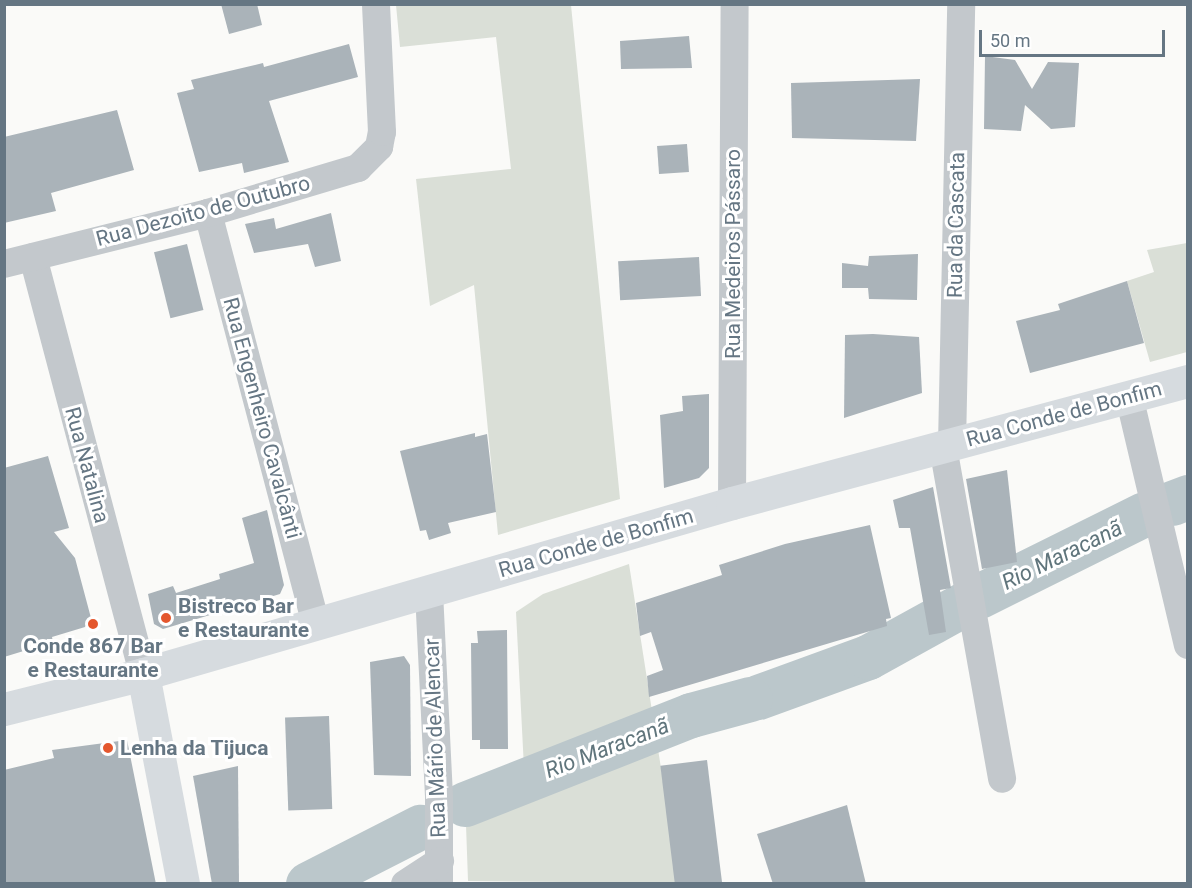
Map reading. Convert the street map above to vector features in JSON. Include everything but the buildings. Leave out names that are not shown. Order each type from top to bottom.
[{"type":"main road","name":"Rua Conde de Bonfim","points":[[4,709],[143,674],[315,622],[429,592],[732,503],[1188,381]]},
{"type":"main road","points":[[143,674],[183,884]]},
{"type":"street","name":"Rua Dezoito de Outubro","points":[[4,264],[208,213],[358,168],[379,147],[382,132],[376,4]]},
{"type":"street","name":"Rua Medeiros Pássaro","points":[[732,503],[735,4]]},
{"type":"street","name":"Rua da Cascata","points":[[961,4],[948,446],[1002,779]]},
{"type":"street","name":"Rua Engenheiro Cavalcânti","points":[[208,213],[315,622]]},
{"type":"street","name":"Rua Natalina","points":[[33,257],[143,674]]},
{"type":"street","points":[[1129,396],[1154,494],[1171,532],[1188,645]]},
{"type":"street","name":"Rua Mário de Alencar","points":[[429,592],[439,798],[439,860]]},
{"type":"street","points":[[405,884],[439,860]]},
{"type":"shaded area","points":[[396,5],[571,5],[620,499],[498,535],[474,285],[430,306],[416,179],[511,169],[496,37],[400,47]]},
{"type":"shaded area","points":[[1187,243],[1187,352],[1150,362],[1127,281],[1154,272],[1147,250]]},
{"type":"shaded area","points":[[629,564],[679,883],[468,881],[465,797],[524,768],[516,612],[543,594]]},
{"type":"waterway","name":"Rio Maracanã","points":[[1172,503],[1188,497]]},
{"type":"waterway","name":"Rio Maracanã","points":[[979,596],[1144,514]]},
{"type":"waterway","name":"Rio Maracanã","points":[[758,697],[868,657],[966,603]]},
{"type":"waterway","name":"Rio Maracanã","points":[[465,804],[691,715],[750,699]]},
{"type":"waterway","name":"Rio Maracanã","points":[[308,884],[420,827]]},
{"type":"place","name":"Bistreco Bar e Restaurante","points":[[166,618]]},
{"type":"place","name":"Conde 867 Bar e Restaurante","points":[[93,624]]},
{"type":"place","name":"Lenha da Tijuca","points":[[108,748]]}]
